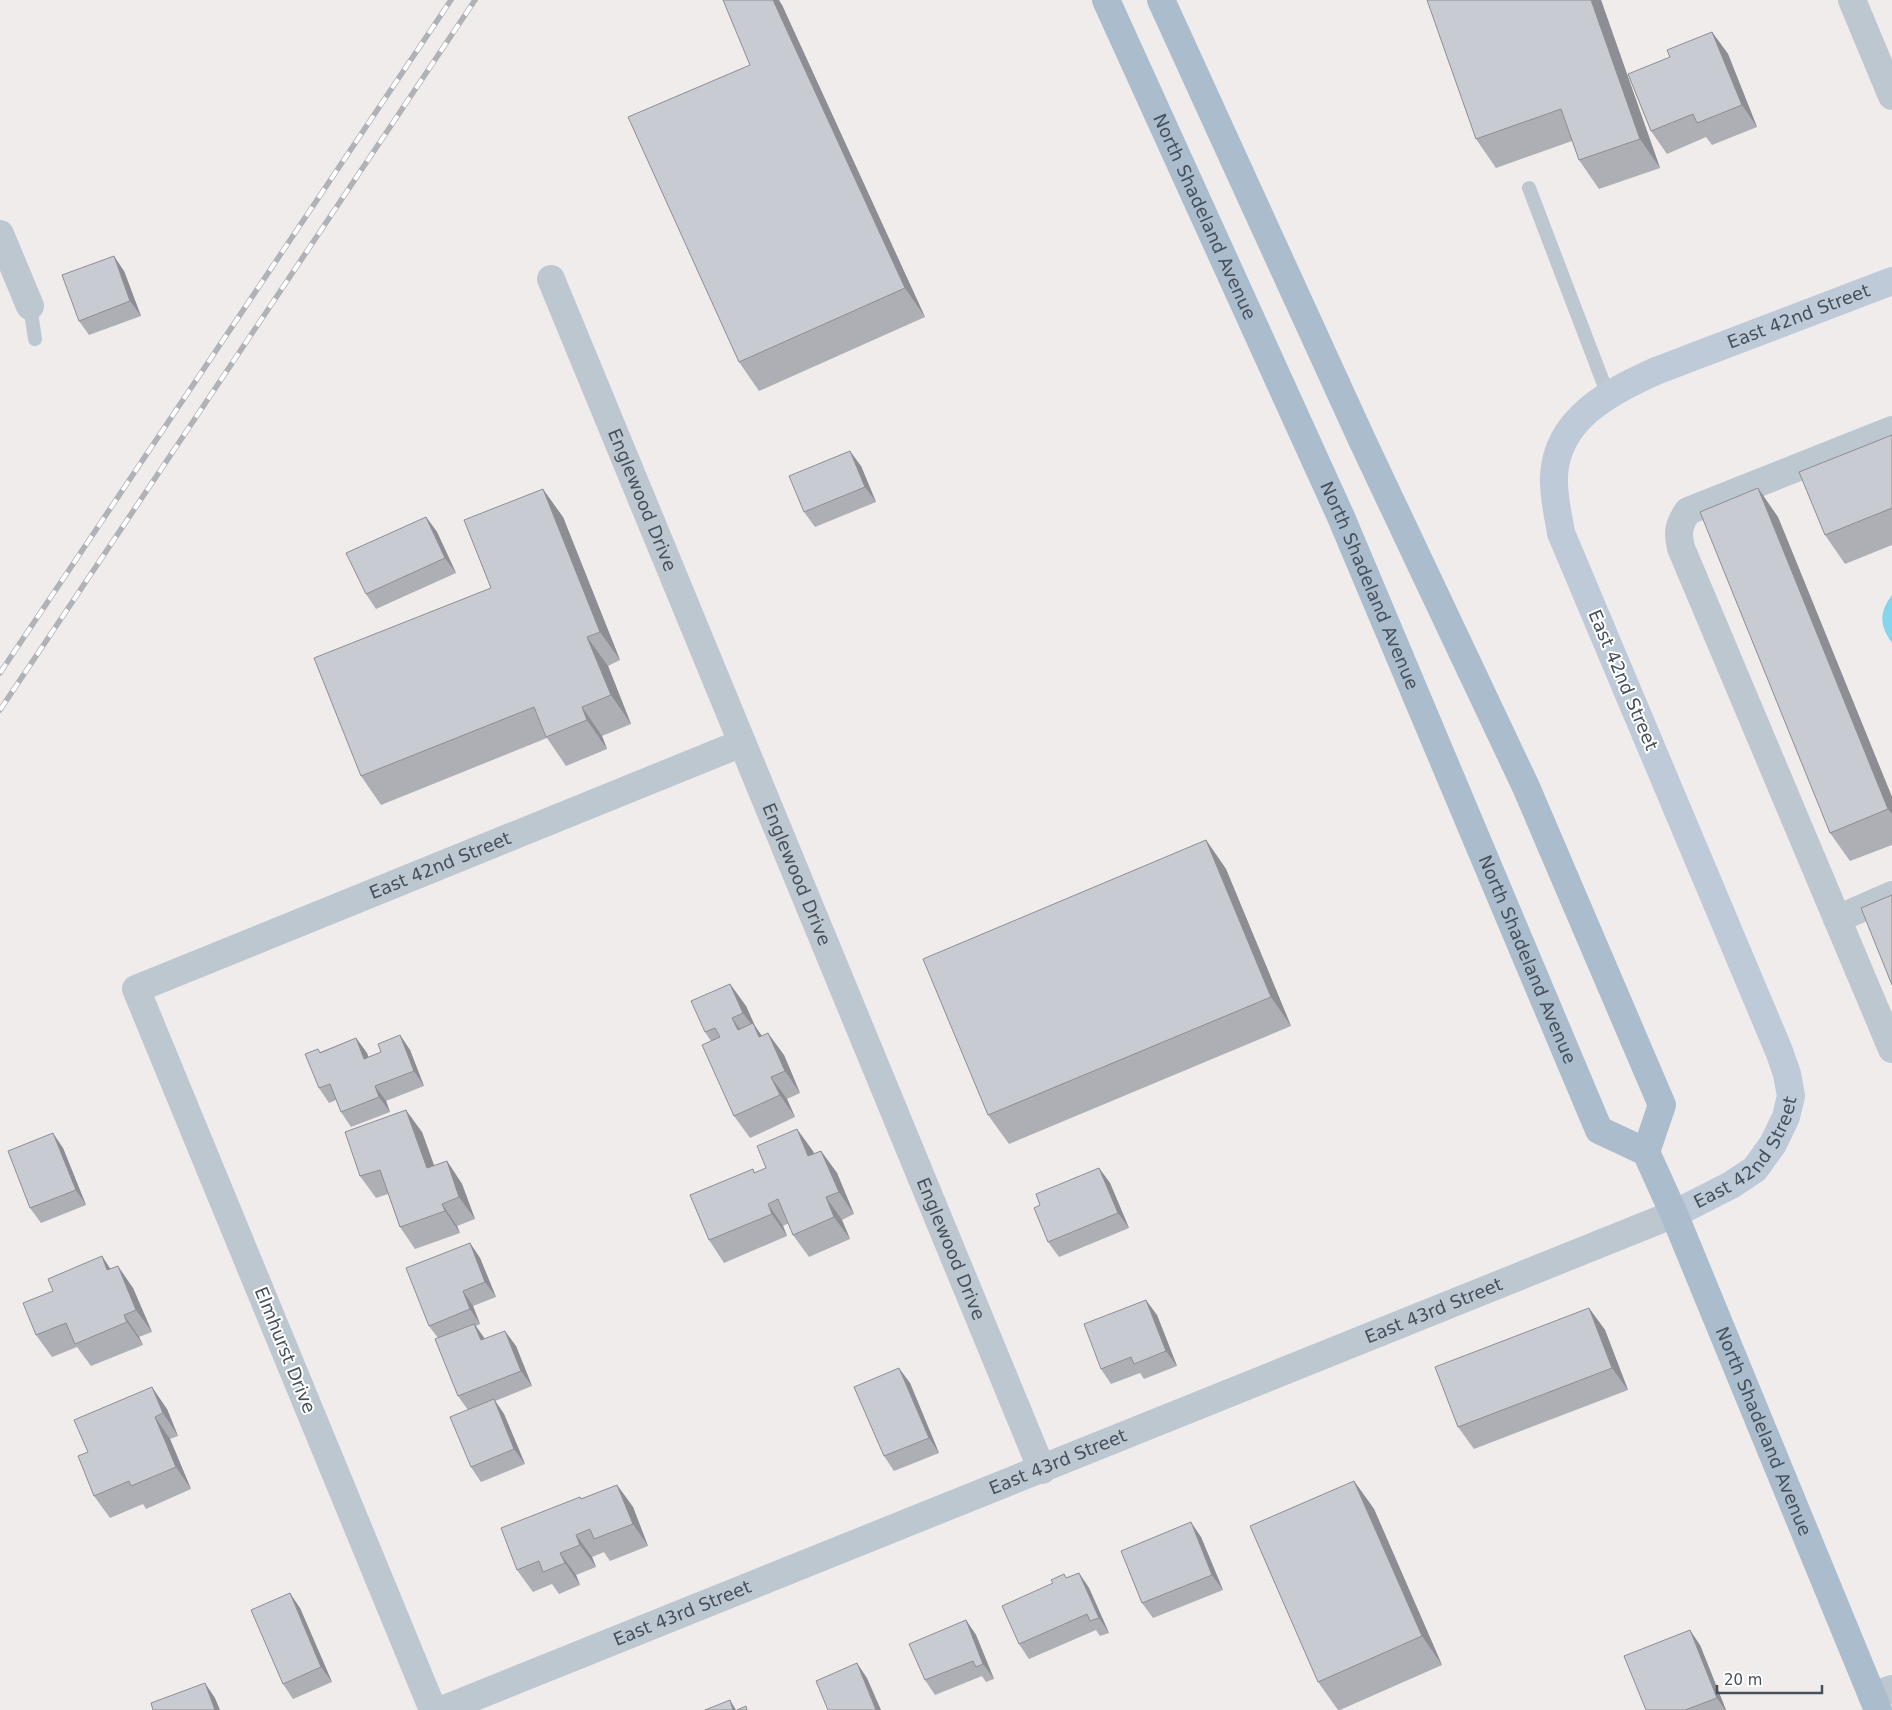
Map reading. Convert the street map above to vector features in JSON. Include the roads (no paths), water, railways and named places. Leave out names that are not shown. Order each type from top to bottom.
[{"type":"main road","name":"North Shadeland Avenue","points":[[1106,0],[1341,517],[1598,1130],[1646,1152],[1674,1214],[1875,1701]]},
{"type":"main road","points":[[1161,0],[1362,440],[1526,787],[1662,1106],[1646,1152]]},
{"type":"street","points":[[1852,0],[1892,96]]},
{"type":"street","points":[[0,234],[30,306]]},
{"type":"street","name":"Englewood Drive","points":[[551,278],[1042,1470]]},
{"type":"street","name":"East 42nd Street","points":[[1674,1214],[1731,1185],[1755,1169],[1774,1144],[1786,1117],[1791,1096],[1779,1051],[1561,533],[1554,492],[1554,474],[1559,452],[1572,428],[1585,412],[1626,384],[1892,281]]},
{"type":"street","points":[[1892,430],[1688,511],[1680,522],[1678,532],[1681,548],[1892,1049]]},
{"type":"street","name":"East 42nd Street","points":[[136,989],[742,743]]},
{"type":"street","points":[[1837,919],[1892,895]]},
{"type":"street","name":"Elmhurst Drive","points":[[136,989],[433,1710]]},
{"type":"street","name":"East 43rd Street","points":[[442,1710],[1674,1214]]},
{"type":"lane","points":[[1529,188],[1608,395]]},
{"type":"lane","points":[[30,306],[35,339]]},
{"type":"water","points":[[1892,595],[1892,643],[1882,619],[1885,607]]},
{"type":"railway","points":[[0,673],[451,0]]},
{"type":"railway","points":[[0,710],[475,0]]}]
